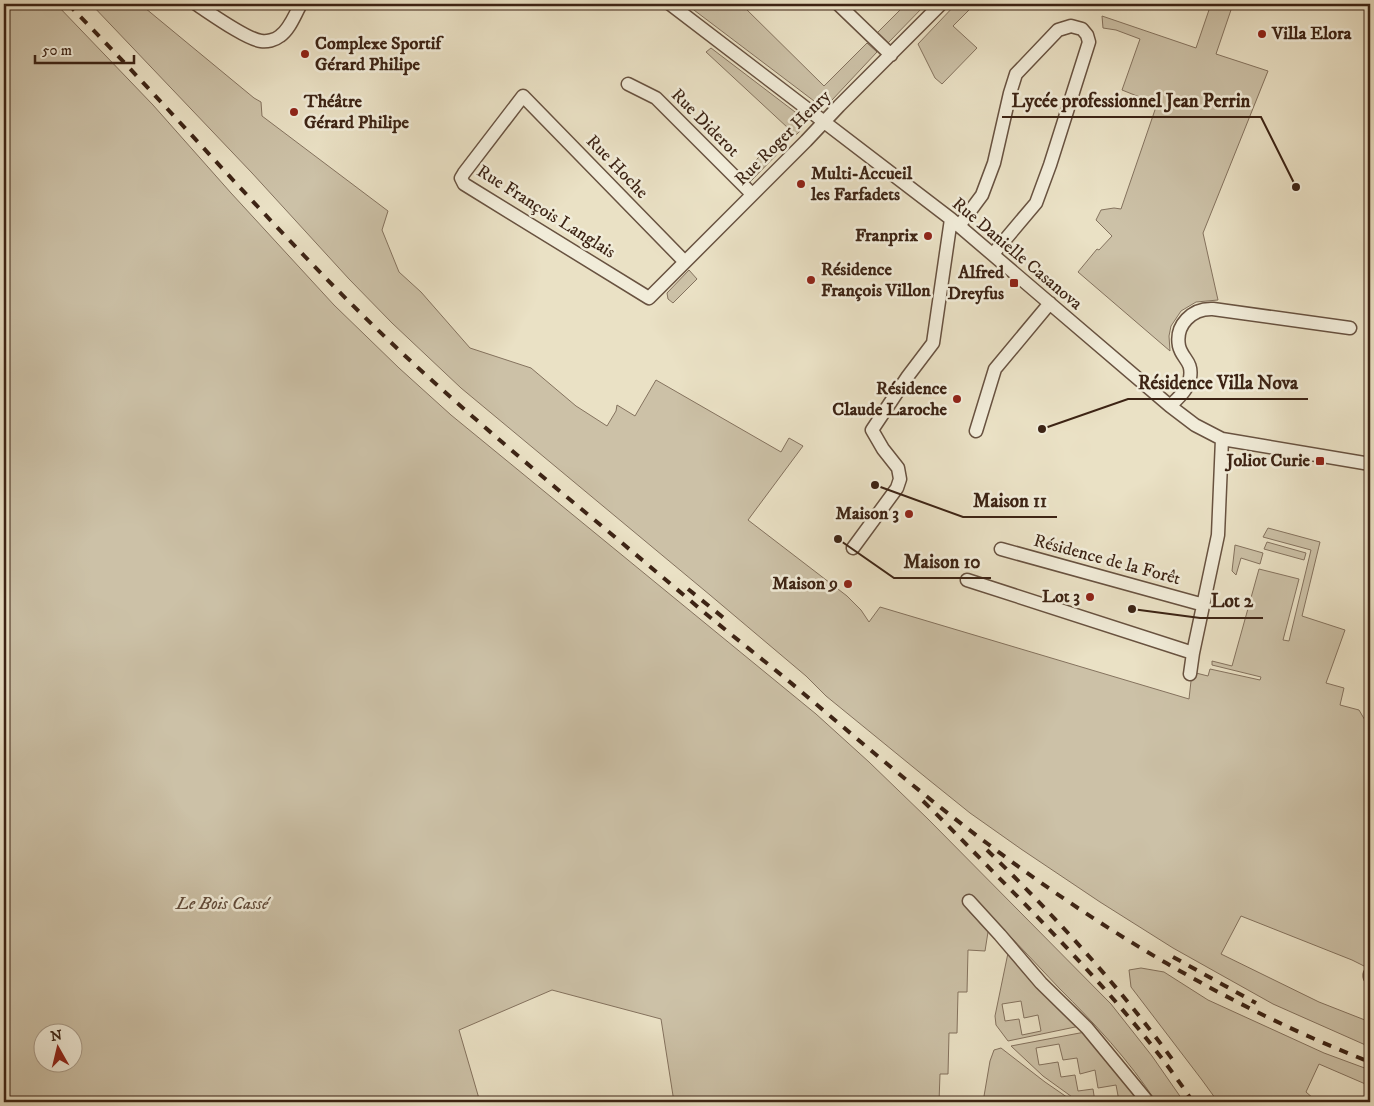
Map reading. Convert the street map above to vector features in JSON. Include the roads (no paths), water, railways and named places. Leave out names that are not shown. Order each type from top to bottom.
[{"type":"street","points":[[196,4],[237,30],[256,40],[262,41],[280,36],[288,27],[301,4]]},
{"type":"street","name":"Rue Danielle Casanova","points":[[670,4],[955,222],[1170,406],[1195,425],[1222,439],[1370,464]]},
{"type":"street","points":[[838,4],[891,55]]},
{"type":"street","name":"Rue Roger Henry","points":[[650,298],[941,4]]},
{"type":"street","points":[[853,548],[897,488],[900,479],[898,468],[872,430],[933,343],[955,222],[982,195],[994,163],[1016,74],[1058,30],[1071,26],[1082,29],[1087,35],[1088,42],[1050,165],[1036,203],[993,254]]},
{"type":"street","name":"Rue Diderot","points":[[628,84],[656,98],[752,194]]},
{"type":"street","name":"Rue Hoche","points":[[523,96],[685,262]]},
{"type":"street","name":"Rue François Langlais","points":[[523,96],[464,173],[461,178],[464,184],[650,298]]},
{"type":"street","points":[[976,430],[995,369],[1050,304]]},
{"type":"street","points":[[1170,406],[1184,393],[1189,382],[1189,365],[1180,349],[1179,336],[1185,321],[1197,311],[1212,308],[1350,328]]},
{"type":"street","points":[[1190,674],[1218,535],[1222,439]]},
{"type":"street","name":"Résidence de la Forêt","points":[[1001,549],[1204,605]]},
{"type":"street","points":[[967,580],[1193,652]]},
{"type":"street","points":[[968,901],[1041,983],[1087,1028],[1148,1102]]},
{"type":"railway","points":[[68,4],[325,278],[415,365],[543,477],[915,787],[1032,876],[1124,938],[1220,993],[1269,1018],[1370,1062]]},
{"type":"railway","points":[[688,589],[725,619]]},
{"type":"railway","points":[[923,801],[1089,971],[1154,1048],[1193,1102]]},
{"type":"railway","points":[[987,850],[1086,952],[1154,1034],[1175,1063]]},
{"type":"railway","points":[[1173,957],[1256,1003]]},
{"type":"place","name":"Villa Elora","points":[[1262,34]]},
{"type":"place","name":"Complexe Sportif Gérard Philipe","points":[[305,54]]},
{"type":"place","name":"Théâtre Gérard Philipe","points":[[294,112]]},
{"type":"place","name":"Multi-Accueil les Farfadets","points":[[801,184]]},
{"type":"place","name":"Lycée professionnel Jean Perrin","points":[[1296,187]]},
{"type":"place","name":"Franprix","points":[[928,236]]},
{"type":"place","name":"Résidence François Villon","points":[[811,280]]},
{"type":"place","name":"Alfred Dreyfus","points":[[1014,283]]},
{"type":"place","name":"Résidence Claude Laroche","points":[[957,399]]},
{"type":"place","name":"Résidence Villa Nova","points":[[1042,429]]},
{"type":"place","name":"Joliot Curie","points":[[1320,461]]},
{"type":"place","name":"Maison 11","points":[[875,485]]},
{"type":"place","name":"Maison 3","points":[[909,514]]},
{"type":"place","name":"Maison 10","points":[[838,539]]},
{"type":"place","name":"Maison 9","points":[[848,584]]},
{"type":"place","name":"Lot 3","points":[[1090,597]]},
{"type":"place","name":"Lot 2","points":[[1132,609]]},
{"type":"park label","name":"Le Bois Cassé","points":[[222,904]]}]
